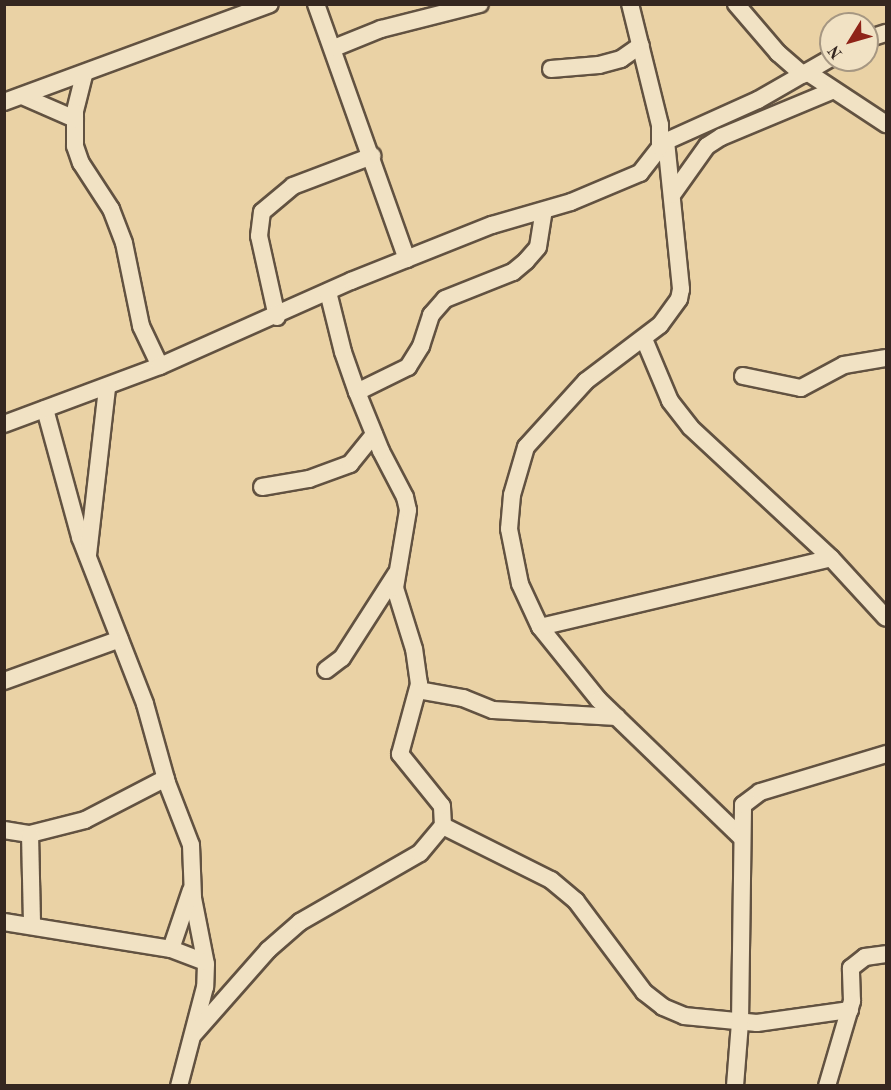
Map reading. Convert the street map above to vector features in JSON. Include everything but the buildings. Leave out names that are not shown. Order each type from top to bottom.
[{"type":"street","points":[[4,102],[84,75],[270,4]]},
{"type":"street","points":[[316,4],[334,48],[407,259]]},
{"type":"street","points":[[334,48],[381,29],[480,4]]},
{"type":"street","points":[[630,4],[660,125],[672,195],[681,289],[672,312],[644,339],[574,394],[526,447],[518,468],[509,529],[520,584],[540,627],[617,717],[740,836]]},
{"type":"street","points":[[736,4],[778,53],[805,74],[886,124]]},
{"type":"street","points":[[551,69],[599,65],[621,59],[641,45]]},
{"type":"street","points":[[4,424],[160,366],[277,317],[328,292],[492,225],[544,210],[640,173],[655,158],[663,142],[758,100],[819,65]]},
{"type":"street","points":[[84,75],[75,119],[75,146],[81,163],[111,209],[124,243],[141,326],[160,366]]},
{"type":"street","points":[[672,195],[707,146],[721,136],[834,90]]},
{"type":"street","points":[[22,96],[75,119]]},
{"type":"street","points":[[277,317],[258,236],[262,212],[292,186],[372,156]]},
{"type":"street","points":[[357,392],[408,367],[422,346],[431,315],[445,299],[513,272],[526,261],[538,247],[544,210]]},
{"type":"street","points":[[194,1034],[268,950],[300,922],[420,853],[443,825],[442,806],[400,754],[418,690],[414,649],[397,602],[396,573],[408,510],[405,497],[374,434],[357,392],[328,292]]},
{"type":"street","points":[[644,339],[670,401],[690,427],[831,558],[886,618]]},
{"type":"street","points":[[743,376],[801,388],[844,365],[886,358]]},
{"type":"street","points":[[87,556],[106,387]]},
{"type":"street","points":[[45,409],[58,466],[87,556],[145,704],[166,778],[191,845],[192,887],[205,962],[205,987],[179,1086]]},
{"type":"street","points":[[262,487],[309,479],[350,464],[374,434]]},
{"type":"street","points":[[540,627],[831,558]]},
{"type":"street","points":[[326,670],[342,658],[396,573]]},
{"type":"street","points":[[4,681],[120,639]]},
{"type":"street","points":[[418,690],[463,698],[493,710],[617,717]]},
{"type":"street","points":[[735,1086],[740,1022],[740,836],[743,805],[749,797],[886,754]]},
{"type":"street","points":[[4,830],[30,834],[85,820],[166,778]]},
{"type":"street","points":[[443,825],[551,880],[576,901],[644,992],[663,1007],[684,1016],[740,1022],[850,1010]]},
{"type":"street","points":[[30,834],[32,924]]},
{"type":"street","points":[[171,949],[192,887]]},
{"type":"street","points":[[4,922],[32,924],[171,949],[205,962]]},
{"type":"street","points":[[827,1086],[850,1010],[853,965],[865,957],[886,954]]}]
